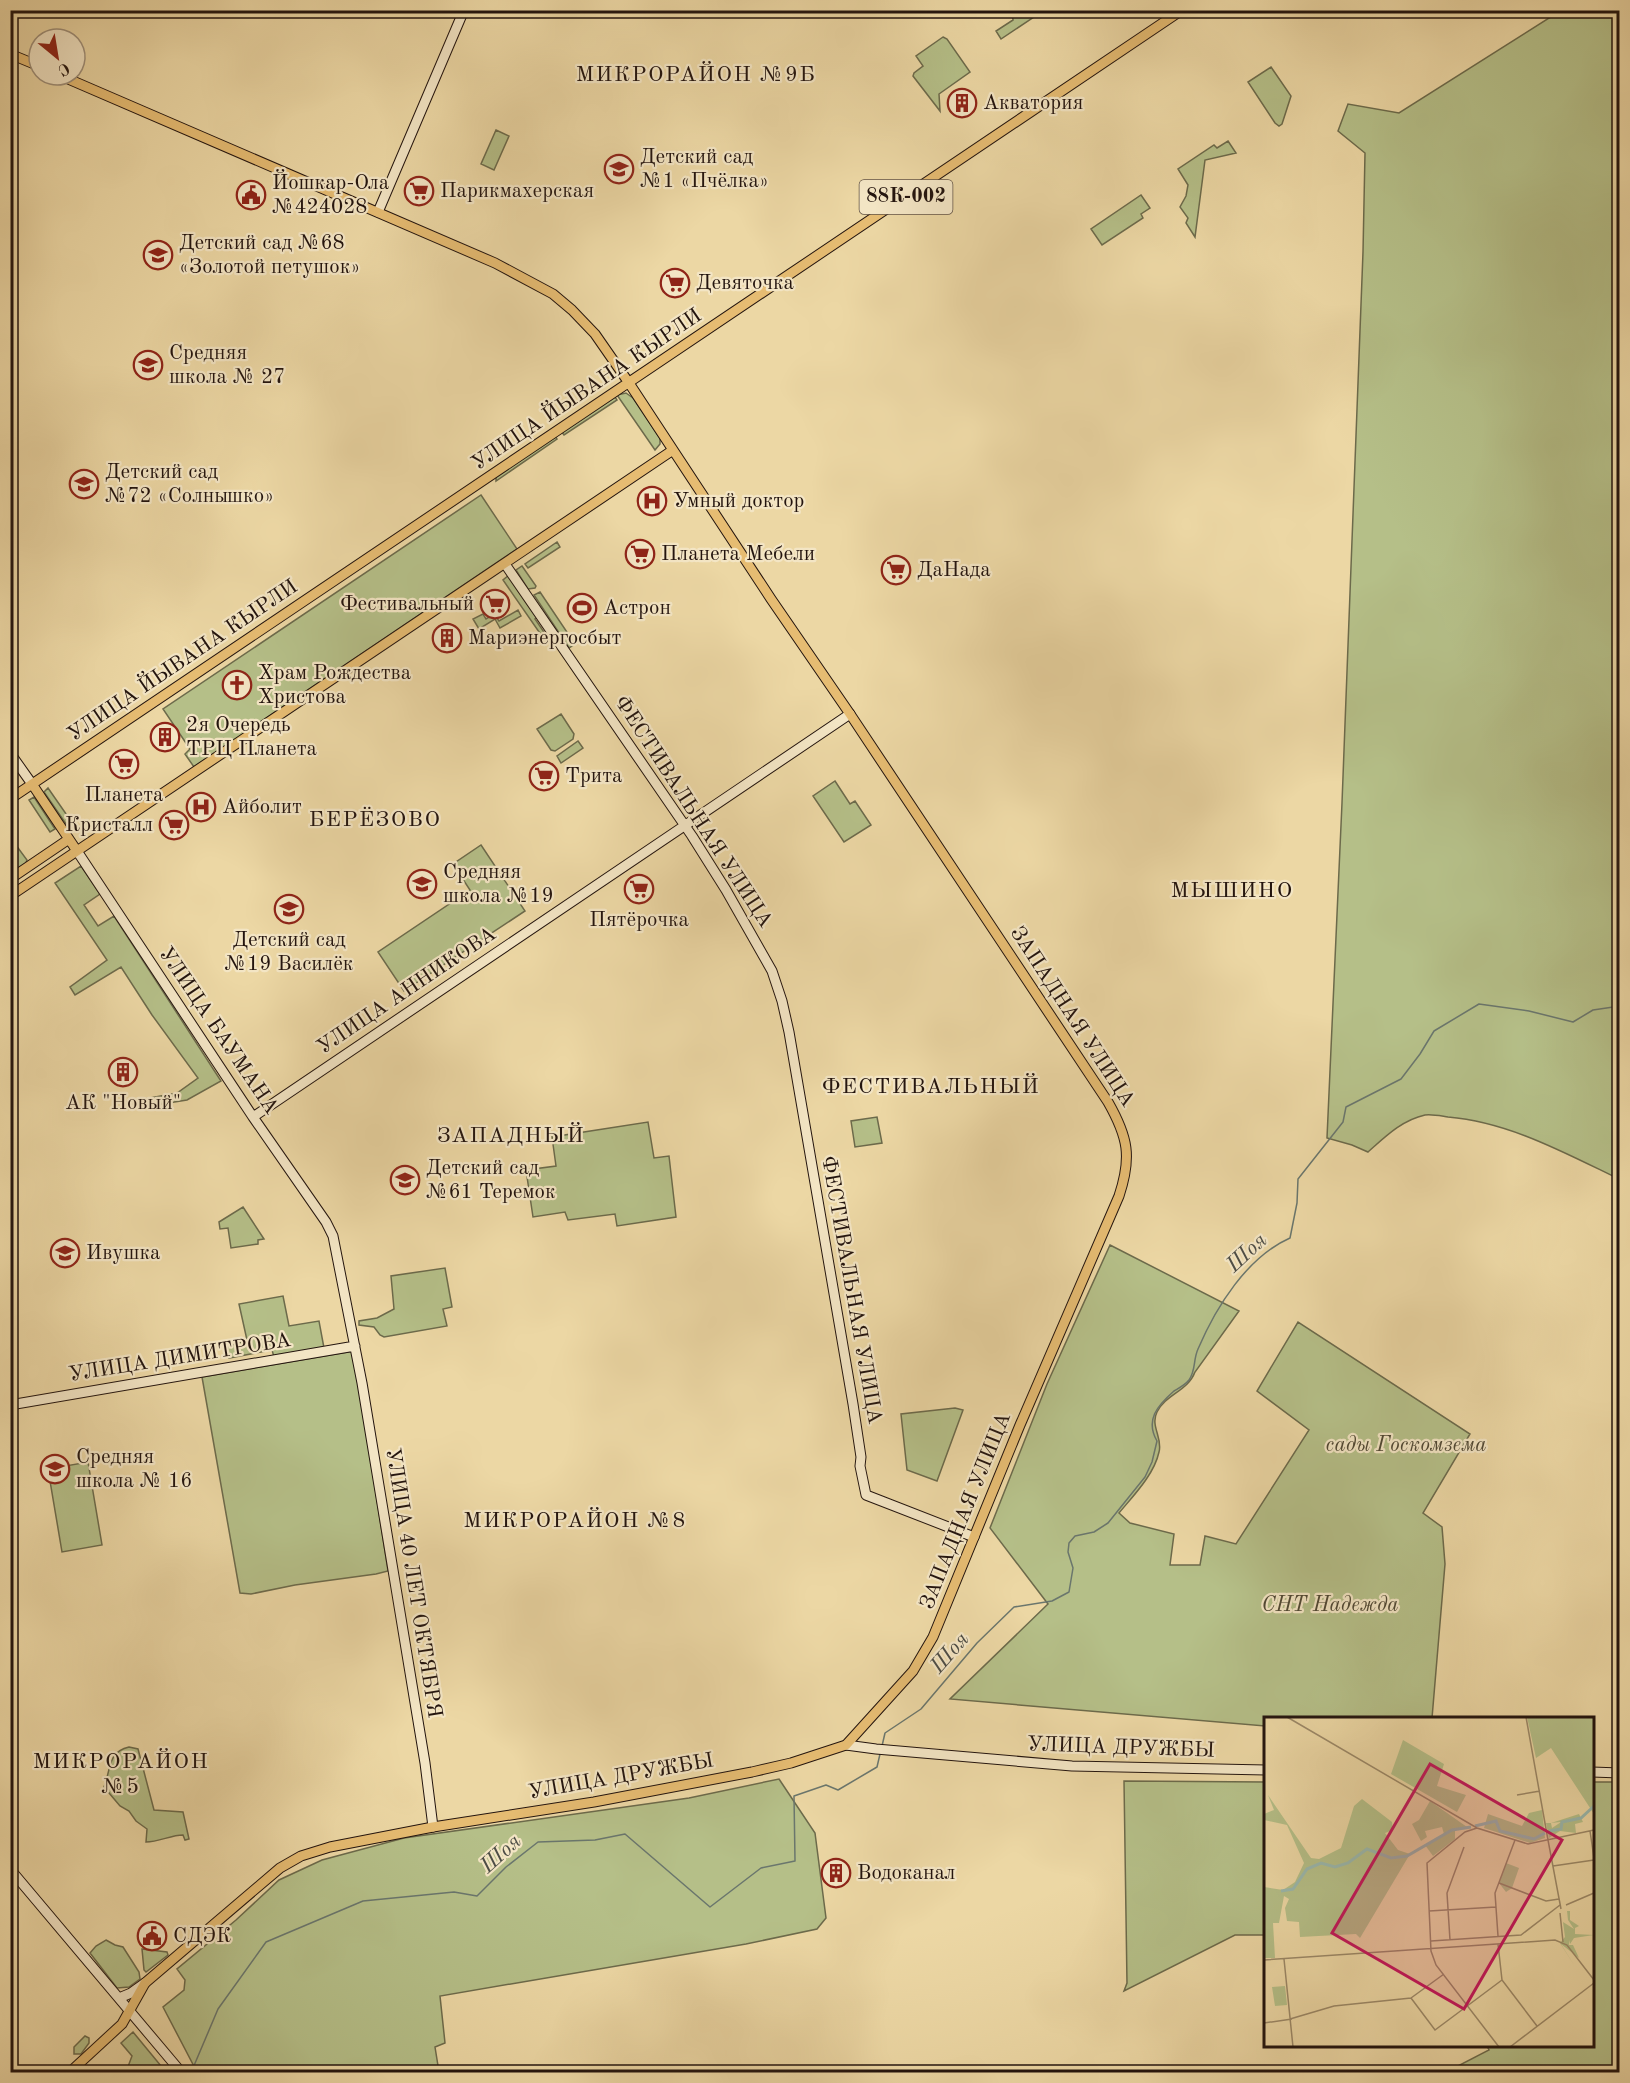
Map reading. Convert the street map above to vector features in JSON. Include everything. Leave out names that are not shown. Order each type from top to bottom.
[{"type":"main road","name":"УЛИЦА ЙЫВАНА КЫРЛИ","points":[[10,798],[1182,10]]},
{"type":"main road","points":[[10,54],[27,61]]},
{"type":"main road","name":"ЗАПАДНАЯ УЛИЦА","points":[[87,87],[495,263],[553,294],[583,321],[629,383],[1120,1122],[1127,1146],[1127,1169],[1119,1196],[925,1652],[902,1684],[846,1745]]},
{"type":"main road","points":[[10,896],[673,450]]},
{"type":"main road","name":"УЛИЦА БАУМАНА","points":[[32,784],[77,850]]},
{"type":"main road","points":[[10,879],[69,838]]},
{"type":"main road","name":"УЛИЦА ДРУЖБЫ","points":[[70,2073],[122,2024],[145,1983],[292,1860],[330,1847],[433,1827],[594,1802],[752,1772],[800,1761],[846,1745]]},
{"type":"street","points":[[378,212],[464,10]]},
{"type":"street","name":"ФЕСТИВАЛЬНАЯ УЛИЦА","points":[[506,564],[685,825],[726,890],[772,971],[782,1001],[861,1457],[866,1465],[869,1485],[866,1495],[974,1537]]},
{"type":"street","name":"УЛИЦА АННИКОВА","points":[[253,1117],[850,714]]},
{"type":"street","name":"УЛИЦА БАУМАНА","points":[[10,753],[32,784]]},
{"type":"street","name":"УЛИЦА БАУМАНА","points":[[77,850],[253,1117],[326,1222],[333,1236],[356,1346]]},
{"type":"street","name":"УЛИЦА ДИМИТРОВА","points":[[10,1405],[356,1346]]},
{"type":"street","name":"УЛИЦА 40 ЛЕТ ОКТЯБРЯ","points":[[356,1346],[425,1763],[433,1827]]},
{"type":"street","name":"УЛИЦА ДРУЖБЫ","points":[[846,1745],[890,1751],[1072,1766],[1264,1770]]},
{"type":"street","points":[[1594,1772],[1620,1773]]},
{"type":"street","points":[[10,1869],[181,2073]]},
{"type":"street","points":[[119,1998],[145,1983]]},
{"type":"green space","points":[[1012,10],[1043,11],[1001,39],[996,31],[1013,20]]},
{"type":"green space","points":[[1560,11],[1619,11],[1619,1179],[1536,1140],[1471,1120],[1431,1115],[1417,1117],[1394,1130],[1368,1152],[1327,1138],[1342,803],[1365,153],[1338,131],[1348,104],[1399,113]]},
{"type":"green space","points":[[943,37],[947,39],[970,72],[939,94],[940,111],[913,76],[923,66],[916,56]]},
{"type":"green space","points":[[1271,67],[1291,96],[1282,124],[1279,126],[1248,82]]},
{"type":"green space","points":[[496,130],[509,136],[494,170],[481,164]]},
{"type":"green space","points":[[1228,141],[1236,153],[1205,160],[1195,237],[1186,223],[1188,218],[1180,207],[1186,196],[1188,185],[1178,169],[1214,145],[1217,148]]},
{"type":"green space","points":[[1141,195],[1150,208],[1141,214],[1143,218],[1102,245],[1091,229]]},
{"type":"green space","points":[[626,393],[633,398],[660,438],[660,444],[655,450],[617,395]]},
{"type":"green space","points":[[615,397],[617,400],[564,435],[561,431]]},
{"type":"green space","points":[[555,436],[557,439],[496,481],[496,476]]},
{"type":"green space","points":[[481,495],[517,549],[194,767],[185,754],[190,749],[163,709]]},
{"type":"green space","points":[[557,542],[560,547],[528,568],[525,564]]},
{"type":"green space","points":[[522,566],[536,586],[535,588],[528,589],[516,570]]},
{"type":"green space","points":[[509,575],[538,617],[535,619],[548,638],[546,642],[503,580]]},
{"type":"green space","points":[[540,592],[575,644],[569,648],[534,595]]},
{"type":"green space","points":[[518,610],[521,616],[500,628],[495,619],[479,629],[473,619],[483,614],[486,619],[494,614],[499,621]]},
{"type":"green space","points":[[561,714],[574,734],[573,739],[555,751],[551,750],[537,729]]},
{"type":"green space","points":[[578,741],[583,748],[561,763],[557,756]]},
{"type":"green space","points":[[835,781],[850,804],[855,801],[871,825],[844,842],[813,796]]},
{"type":"green space","points":[[48,788],[71,821],[66,824],[44,792]]},
{"type":"green space","points":[[34,797],[55,829],[50,832],[29,800]]},
{"type":"green space","points":[[10,837],[27,860],[25,865],[10,875]]},
{"type":"green space","points":[[481,845],[525,911],[404,991],[378,952],[470,890],[453,864]]},
{"type":"green space","points":[[81,866],[100,894],[84,905],[98,926],[114,916],[221,1081],[187,1100],[124,1110],[122,1103],[177,1093],[198,1078],[152,1015],[121,967],[75,995],[70,987],[107,960],[55,883]]},
{"type":"green space","points":[[877,1117],[882,1143],[855,1147],[851,1121]]},
{"type":"green space","points":[[648,1122],[654,1158],[669,1156],[676,1217],[617,1226],[615,1214],[568,1220],[565,1212],[533,1217],[526,1170],[556,1166],[552,1137]]},
{"type":"green space","points":[[243,1207],[264,1239],[258,1240],[258,1244],[231,1248],[228,1228],[220,1229],[219,1222]]},
{"type":"green space","name":"СНТ Надежда","points":[[1110,1245],[1239,1311],[1192,1378],[1157,1412],[1155,1422],[1160,1447],[1153,1469],[1119,1513],[1130,1523],[1174,1534],[1170,1565],[1200,1565],[1205,1536],[1236,1544],[1309,1430],[1257,1391],[1298,1322],[1470,1434],[1423,1513],[1442,1527],[1445,1564],[1432,1717],[1264,1717],[1264,1726],[950,1699],[1048,1604],[990,1528],[1047,1384]]},
{"type":"green space","points":[[445,1268],[452,1307],[443,1309],[447,1326],[384,1337],[374,1327],[359,1325],[359,1321],[377,1318],[394,1309],[391,1276]]},
{"type":"green space","points":[[283,1296],[289,1326],[319,1321],[324,1348],[274,1357],[272,1350],[229,1358],[227,1347],[247,1340],[239,1304]]},
{"type":"green space","points":[[354,1351],[388,1571],[251,1594],[240,1593],[202,1377]]},
{"type":"green space","points":[[955,1408],[963,1410],[937,1481],[907,1470],[901,1414]]},
{"type":"green space","points":[[88,1462],[102,1545],[62,1552],[48,1469]]},
{"type":"green space","points":[[129,1747],[138,1749],[154,1810],[183,1812],[189,1839],[185,1840],[183,1835],[178,1835],[146,1842],[147,1829],[136,1821],[129,1811],[120,1806],[104,1787],[113,1757],[122,1749]]},
{"type":"green space","points":[[779,1779],[815,1833],[826,1918],[817,1929],[746,1944],[440,1996],[445,2043],[435,2047],[439,2072],[197,2072],[163,2007],[184,1990],[185,1980],[177,1969],[236,1920],[279,1880],[322,1860],[404,1838],[689,1798]]},
{"type":"green space","points":[[1124,1781],[1264,1782],[1264,1935],[1235,1935],[1124,1991],[1127,1983]]},
{"type":"green space","points":[[1594,1782],[1619,1782],[1619,2072],[1451,2072],[1450,2070],[1489,2050],[1488,2047],[1594,2047]]},
{"type":"green space","points":[[106,1940],[123,1947],[139,1972],[140,1979],[129,1987],[117,1988],[90,1953]]},
{"type":"green space","points":[[142,1949],[167,1952],[168,1955],[146,1972]]},
{"type":"green space","points":[[133,2032],[166,2072],[126,2072],[132,2056],[121,2043]]},
{"type":"green space","points":[[85,2036],[89,2038],[89,2043],[81,2054],[74,2054],[74,2047]]},
{"type":"waterway","name":"Шоя","points":[[882,1746],[885,1733],[921,1709],[977,1643],[1014,1607],[1052,1601],[1069,1592],[1073,1568],[1068,1552],[1069,1543],[1075,1536],[1094,1532],[1108,1523],[1145,1477],[1152,1462],[1157,1441],[1152,1426],[1158,1408],[1174,1391],[1189,1380],[1193,1372],[1196,1353],[1205,1333],[1235,1285],[1260,1257],[1290,1238],[1297,1203],[1298,1179],[1343,1122],[1346,1107],[1401,1079],[1434,1031],[1479,1004],[1529,1011],[1573,1022],[1593,1010],[1620,1006]]},
{"type":"waterway","name":"Шоя","points":[[189,2072],[193,2068],[218,2009],[266,1942],[363,1901],[454,1892],[477,1896],[506,1867],[538,1842],[595,1840],[625,1834],[710,1907],[761,1868],[795,1861],[794,1796],[826,1785],[838,1790],[877,1767],[880,1754]]},
{"type":"place","name":"Акватория","points":[[962,103]]},
{"type":"place","name":"Детский сад №1 «Пчёлка»","points":[[619,169]]},
{"type":"place","name":"Парикмахерская","points":[[419,191]]},
{"type":"place","name":"Йошкар-Ола №424028","points":[[251,195]]},
{"type":"place","name":"Детский сад №68 «Золотой петушок»","points":[[158,255]]},
{"type":"place","name":"Девяточка","points":[[675,283]]},
{"type":"place","name":"Средняя школа № 27","points":[[148,365]]},
{"type":"place","name":"Детский сад №72 «Солнышко»","points":[[84,484]]},
{"type":"place","name":"Умный доктор","points":[[652,501]]},
{"type":"place","name":"Планета Мебели","points":[[640,554]]},
{"type":"place","name":"ДаНада","points":[[896,570]]},
{"type":"place","name":"Фестивальный","points":[[495,604]]},
{"type":"place","name":"Астрон","points":[[582,608]]},
{"type":"place","name":"Мариэнергосбыт","points":[[447,638]]},
{"type":"place","name":"Храм Рождества Христова","points":[[237,685]]},
{"type":"place","name":"2я Очередь ТРЦ Планета","points":[[165,737]]},
{"type":"place","name":"Планета","points":[[124,764]]},
{"type":"place","name":"Трита","points":[[544,776]]},
{"type":"place","name":"Айболит","points":[[201,807]]},
{"type":"place","name":"Кристалл","points":[[174,825]]},
{"type":"place","name":"Средняя школа №19","points":[[422,884]]},
{"type":"place","name":"Пятёрочка","points":[[639,889]]},
{"type":"place","name":"Детский сад №19 Василёк","points":[[289,909]]},
{"type":"place","name":"АК \"Новый\"","points":[[123,1072]]},
{"type":"place","name":"Детский сад №61 Теремок","points":[[405,1180]]},
{"type":"place","name":"Ивушка","points":[[65,1253]]},
{"type":"place","name":"Средняя школа № 16","points":[[55,1469]]},
{"type":"place","name":"Водоканал","points":[[836,1873]]},
{"type":"place","name":"СДЭК","points":[[152,1936]]},
{"type":"district","name":"МИКРОРАЙОН №9Б","points":[[696,75]]},
{"type":"district","name":"БЕРЁЗОВО","points":[[375,820]]},
{"type":"district","name":"МЫШИНО","points":[[1232,891]]},
{"type":"district","name":"ФЕСТИВАЛЬНЫЙ","points":[[931,1087]]},
{"type":"district","name":"ЗАПАДНЫЙ","points":[[511,1136]]},
{"type":"district","name":"МИКРОРАЙОН №8","points":[[575,1521]]},
{"type":"district","name":"МИКРОРАЙОН №5","points":[[121,1775]]},
{"type":"park label","name":"сады Госкомзема","points":[[1406,1445]]}]
